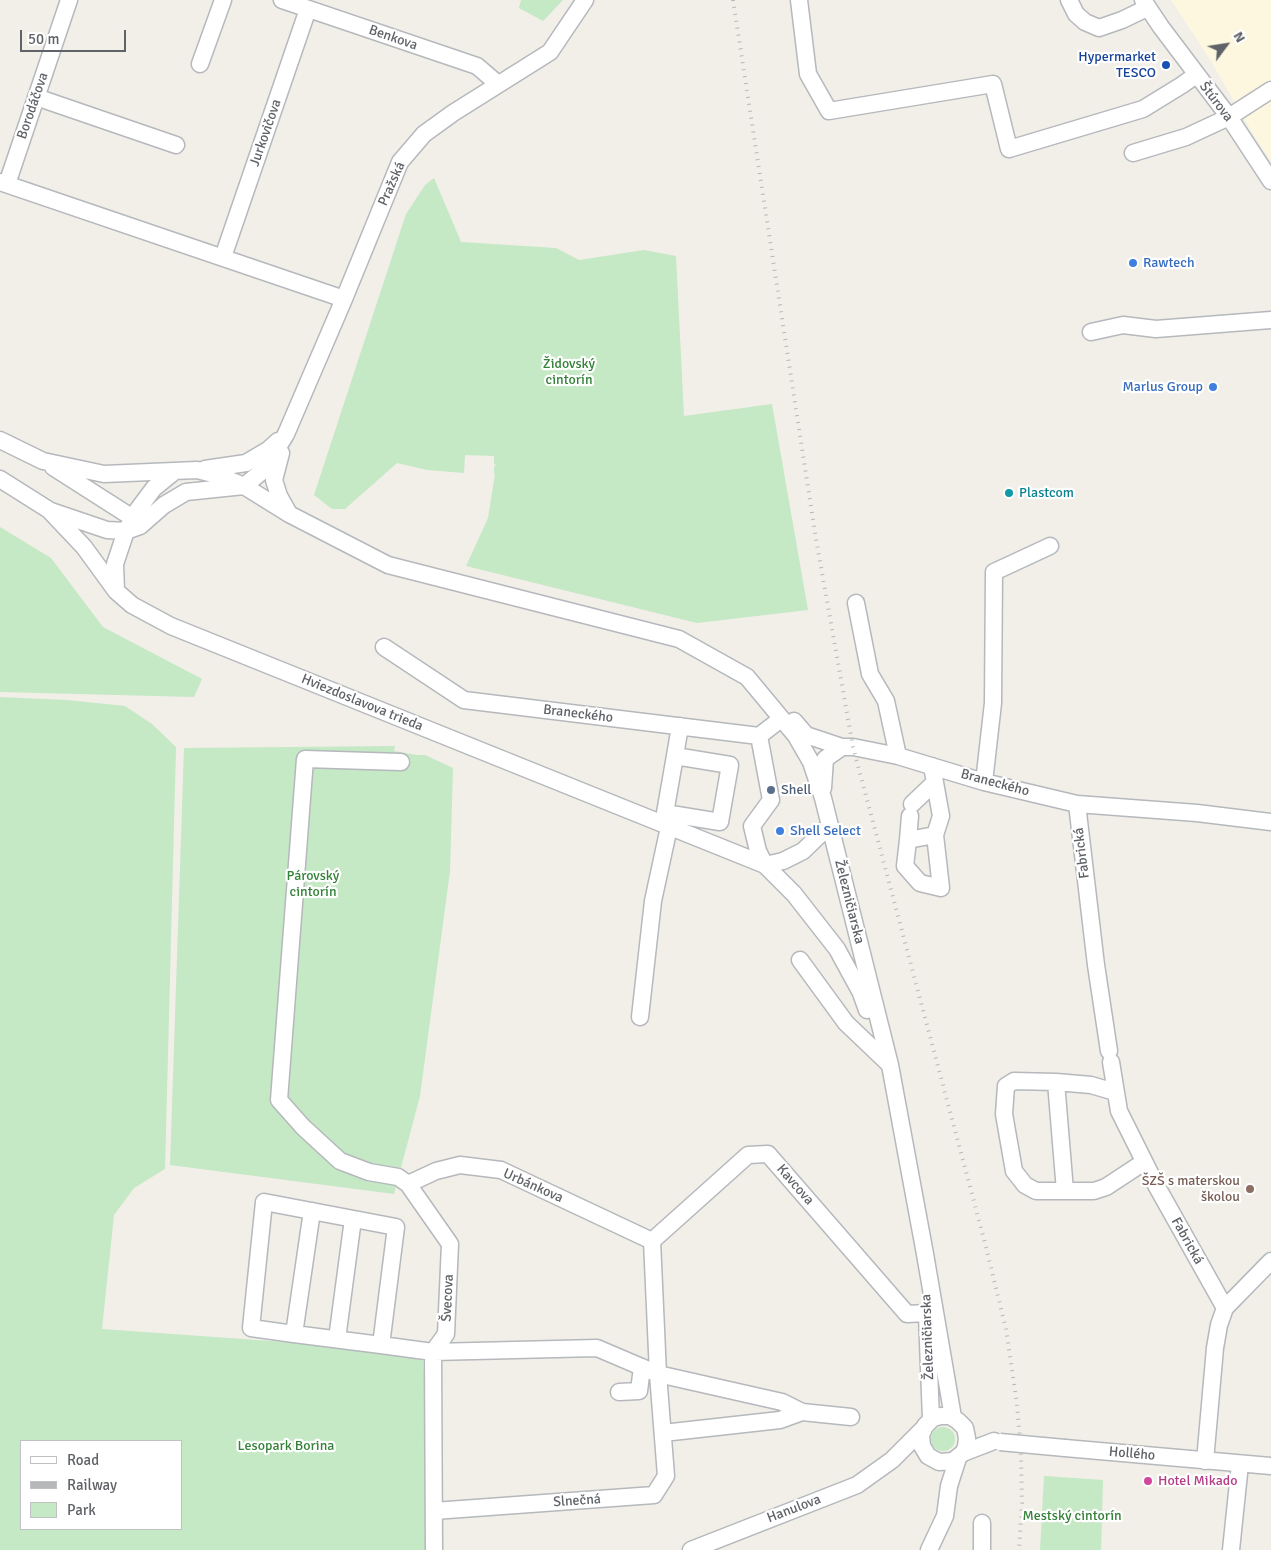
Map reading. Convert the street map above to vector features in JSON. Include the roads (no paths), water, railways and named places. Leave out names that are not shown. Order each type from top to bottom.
[{"type":"street","name":"Borodáčova","points":[[3,183],[36,97],[69,0]]},
{"type":"street","points":[[200,64],[223,0]]},
{"type":"street","name":"Benkova","points":[[282,0],[477,66],[498,84]]},
{"type":"street","name":"Pražská","points":[[286,434],[400,162],[424,134],[498,84],[550,52],[585,0]]},
{"type":"street","points":[[799,0],[808,74],[829,111],[993,84],[1009,149],[1143,109],[1196,75]]},
{"type":"street","points":[[1069,0],[1076,14],[1086,22],[1099,28],[1122,20],[1145,4]]},
{"type":"street","name":"Štúrova","points":[[1145,4],[1229,117],[1271,181]]},
{"type":"street","name":"Jurkovičova","points":[[223,257],[308,9]]},
{"type":"street","points":[[1133,153],[1186,137],[1229,117],[1271,90]]},
{"type":"street","points":[[36,97],[176,145]]},
{"type":"street","points":[[3,183],[344,299]]},
{"type":"street","points":[[1091,332],[1123,325],[1156,329],[1271,320]]},
{"type":"street","points":[[43,461],[104,474],[197,470],[246,463],[268,450],[286,434]]},
{"type":"street","points":[[49,510],[107,530],[126,531],[140,526],[164,505],[186,492],[244,486],[265,469],[286,434]]},
{"type":"street","points":[[286,434],[274,480],[279,496],[289,514]]},
{"type":"street","points":[[0,440],[43,461],[125,512]]},
{"type":"street","points":[[197,470],[218,475],[244,486],[289,514],[388,565],[679,639],[747,677],[781,719],[759,736],[771,800],[752,826],[758,851],[765,865],[783,861],[803,850],[830,825]]},
{"type":"street","points":[[116,591],[115,564],[126,531],[136,512],[154,488],[175,471]]},
{"type":"street","name":"Hviezdoslavova trieda","points":[[0,479],[49,510],[84,547],[116,591],[132,605],[171,626],[765,865]]},
{"type":"street","points":[[984,782],[993,703],[994,572],[1050,546]]},
{"type":"street","points":[[856,603],[870,674],[886,701],[898,756]]},
{"type":"street","name":"Braneckého","points":[[384,647],[464,700],[759,736]]},
{"type":"street","name":"Braneckého","points":[[747,677],[773,697],[806,735],[842,747],[853,747],[898,756],[934,774],[984,782],[1077,804],[1196,813],[1271,822]]},
{"type":"street","name":"Železničiarska","points":[[781,719],[796,736],[811,762],[823,798],[890,1065],[953,1417]]},
{"type":"street","points":[[675,756],[730,765],[720,822],[665,813],[680,726]]},
{"type":"street","points":[[823,798],[825,759],[842,747]]},
{"type":"street","points":[[400,762],[305,759],[280,1100],[303,1127],[340,1161],[369,1172],[398,1177],[408,1184]]},
{"type":"street","points":[[934,774],[940,816],[935,835],[941,888],[920,883],[905,866],[911,810],[934,774]]},
{"type":"street","name":"Fabrická","points":[[1077,804],[1096,965],[1119,1111],[1144,1162],[1225,1308]]},
{"type":"street","points":[[640,1017],[653,901],[669,827]]},
{"type":"street","points":[[908,840],[935,835]]},
{"type":"street","name":"Železničiarska","points":[[765,865],[794,894],[837,949],[861,993],[890,1065]]},
{"type":"street","points":[[800,960],[846,1023],[890,1065]]},
{"type":"street","points":[[1115,1092],[1091,1085],[1056,1082],[1014,1081],[1006,1086],[1004,1114],[1014,1170],[1025,1184],[1036,1191],[1094,1191],[1106,1187],[1144,1162]]},
{"type":"street","points":[[1056,1082],[1065,1191]]},
{"type":"street","name":"Kavcova","points":[[652,1242],[748,1155],[768,1154],[908,1314],[927,1314]]},
{"type":"street","name":"Urbánkova","points":[[408,1184],[436,1171],[460,1165],[501,1170],[652,1242]]},
{"type":"street","name":"Švecova","points":[[408,1184],[450,1244],[446,1334],[433,1352]]},
{"type":"street","points":[[381,1345],[396,1227],[264,1202],[251,1328],[433,1352],[597,1348],[658,1374],[782,1402],[802,1412],[851,1417]]},
{"type":"street","points":[[294,1334],[312,1211]]},
{"type":"street","points":[[337,1339],[353,1219]]},
{"type":"street","name":"Slnečná","points":[[434,1511],[654,1496],[666,1476],[658,1374],[652,1242]]},
{"type":"street","name":"Železničiarska","points":[[925,1254],[927,1424]]},
{"type":"street","points":[[1205,1461],[1215,1348],[1225,1308],[1271,1261]]},
{"type":"street","points":[[433,1352],[434,1550]]},
{"type":"street","points":[[619,1392],[638,1392],[642,1367]]},
{"type":"street","points":[[663,1433],[780,1420],[802,1412]]},
{"type":"street","points":[[929,1550],[945,1516],[949,1486],[967,1441],[965,1428],[958,1421],[953,1417],[941,1416],[927,1424],[921,1444],[949,1486]]},
{"type":"street","name":"Hanulova","points":[[691,1550],[857,1485],[892,1460],[927,1424]]},
{"type":"street","name":"Hollého","points":[[965,1428],[997,1442],[1271,1466]]},
{"type":"street","name":"Hollého","points":[[961,1455],[997,1442]]},
{"type":"street","points":[[931,1458],[948,1462],[961,1455]]},
{"type":"street","name":"Hanulova","points":[[892,1460],[931,1458]]},
{"type":"street","points":[[1231,1550],[1240,1464]]},
{"type":"street","points":[[982,1522],[982,1550]]},
{"type":"railway","points":[[733,0],[816,539],[853,747],[985,1243],[1006,1329],[1017,1404],[1021,1454],[1022,1503],[1019,1550]]},
{"type":"place","name":"Hypermarket TESCO","points":[[1166,65]]},
{"type":"place","name":"Rawtech","points":[[1133,263]]},
{"type":"place","name":"Marlus Group","points":[[1213,387]]},
{"type":"place","name":"Plastcom","points":[[1009,493]]},
{"type":"place","name":"Shell","points":[[771,790]]},
{"type":"place","name":"Shell Select","points":[[780,831]]},
{"type":"place","name":"ŠZŠ s materskou školou","points":[[1250,1189]]},
{"type":"place","name":"Hotel Mikado","points":[[1148,1481]]},
{"type":"park label","name":"Židovský cintorín","points":[[569,372]]},
{"type":"park label","name":"Párovský cintorín","points":[[313,884]]},
{"type":"park label","name":"Lesopark Borina","points":[[286,1446]]},
{"type":"park label","name":"Mestský cintorín","points":[[1072,1516]]}]
